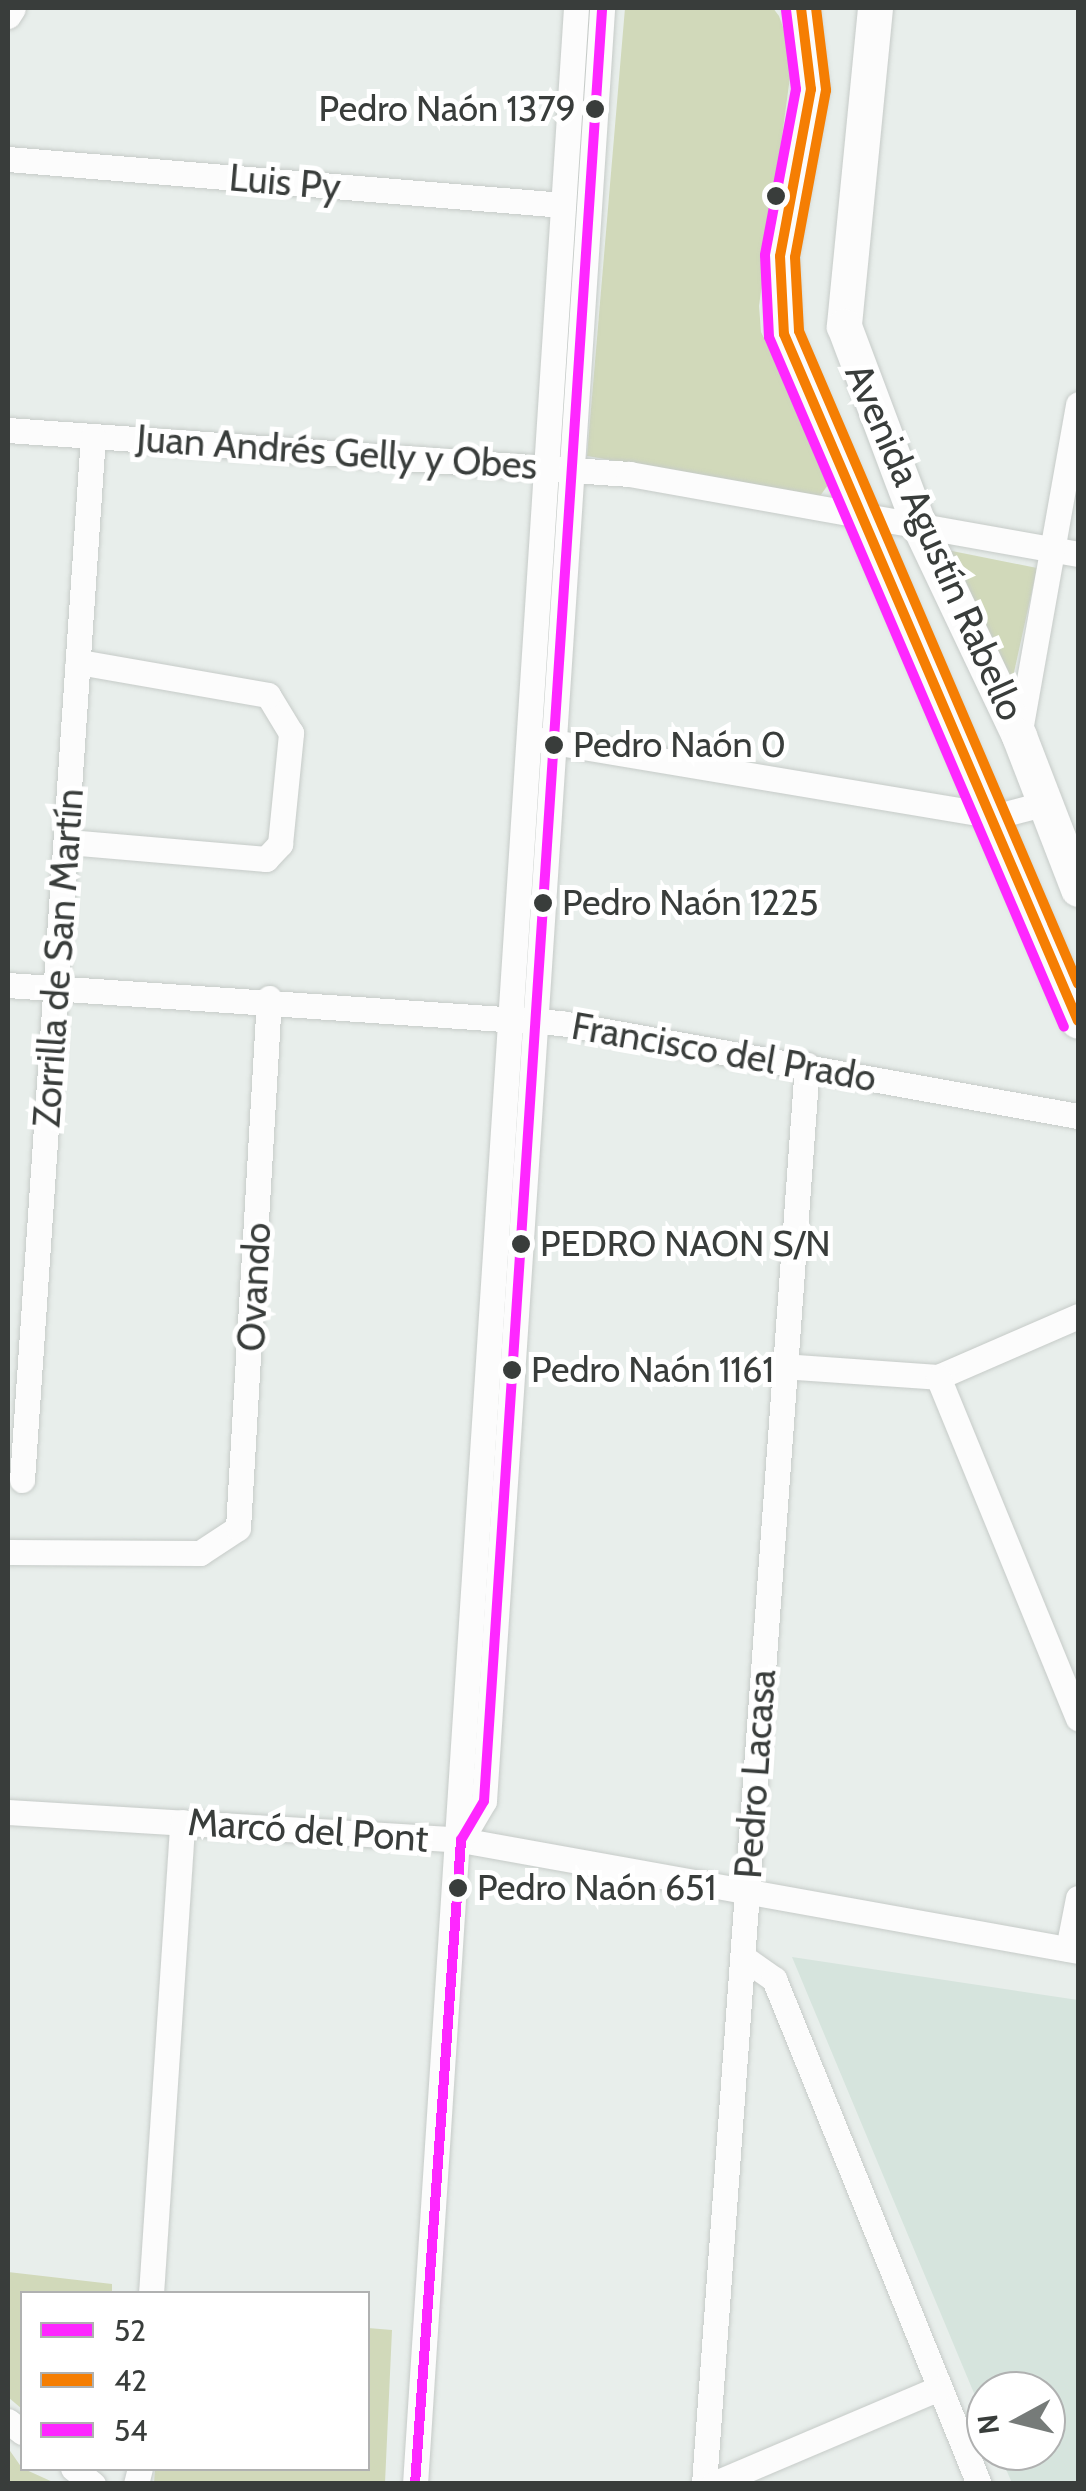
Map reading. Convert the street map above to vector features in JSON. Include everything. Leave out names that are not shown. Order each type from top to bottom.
[{"type":"main road","name":"Avenida Agustín Rabello","points":[[802,8],[811,89],[778,310],[857,513],[997,816],[1078,1021]]},
{"type":"main road","name":"Avenida Agustín Rabello","points":[[876,8],[844,326],[918,523],[1019,736],[1042,804],[1078,889]]},
{"type":"street","points":[[8,16],[13,8]]},
{"type":"street","points":[[461,1840],[484,1800],[539,1020],[554,740],[564,205],[576,8]]},
{"type":"street","points":[[415,2484],[461,1840],[454,1791],[510,1018],[526,739],[559,466],[602,8]]},
{"type":"street","name":"Luis Py","points":[[8,159],[564,205]]},
{"type":"street","points":[[1019,736],[1078,404]]},
{"type":"street","name":"Juan Andrés Gelly y Obes","points":[[8,430],[559,466],[918,523],[1078,554]]},
{"type":"street","name":"Zorrilla de San Martín","points":[[22,1480],[18,1343],[68,842],[93,436]]},
{"type":"street","points":[[68,842],[266,859],[280,844],[291,733],[268,695],[78,662]]},
{"type":"street","points":[[526,739],[554,740],[997,816],[1042,804]]},
{"type":"street","name":"Francisco del Prado","points":[[8,984],[269,998],[539,1020],[1078,1116]]},
{"type":"street","name":"Ovando","points":[[8,1552],[200,1553],[230,1541],[242,1507],[269,998]]},
{"type":"street","name":"Pedro Lacasa","points":[[704,2484],[744,1958],[782,1366],[807,1065]]},
{"type":"street","points":[[782,1366],[938,1378],[1078,1316]]},
{"type":"street","points":[[938,1378],[1078,1718]]},
{"type":"street","name":"Marcó del Pont","points":[[8,1812],[461,1840],[747,1888],[1073,1950]]},
{"type":"street","points":[[151,2291],[182,1822]]},
{"type":"street","points":[[1073,1950],[1078,1898]]},
{"type":"street","points":[[744,1958],[774,1979],[980,2484]]},
{"type":"street","points":[[713,2484],[938,2388]]},
{"type":"shaded area","points":[[792,1957],[1078,2000],[1078,2483],[1012,2483],[1007,2471],[1066,2471],[1066,2371],[966,2371],[966,2374]]},
{"type":"green space","points":[[625,8],[773,8],[779,16],[793,55],[759,306],[761,332],[833,478],[820,496],[587,456]]},
{"type":"green space","points":[[947,550],[1037,568],[1009,695]]},
{"type":"green space","points":[[8,2272],[112,2284],[112,2291],[20,2291],[20,2407],[8,2397]]},
{"type":"green space","points":[[370,2328],[392,2330],[385,2483],[154,2483],[155,2471],[370,2471]]},
{"type":"green space","points":[[8,2448],[20,2471],[55,2483],[8,2483]]},
{"type":"transit line","name":"52","points":[[415,2484],[461,1840],[484,1801],[602,8]]},
{"type":"transit line","name":"42","points":[[801,8],[811,89],[780,256],[784,334],[1078,1021]]},
{"type":"transit line","points":[[816,8],[826,90],[795,257],[799,331],[1078,984]]},
{"type":"transit line","name":"54","points":[[786,10],[796,89],[765,255],[769,337],[1064,1027]]},
{"type":"place","name":"Pedro Naón 1379","points":[[595,109]]},
{"type":"place","name":"Pedro Naón 0","points":[[554,745]]},
{"type":"place","name":"Pedro Naón 1225","points":[[543,903]]},
{"type":"place","name":"PEDRO NAON S/N","points":[[521,1244]]},
{"type":"place","name":"Pedro Naón 1161","points":[[512,1370]]},
{"type":"place","name":"Pedro Naón 651","points":[[458,1888]]}]
